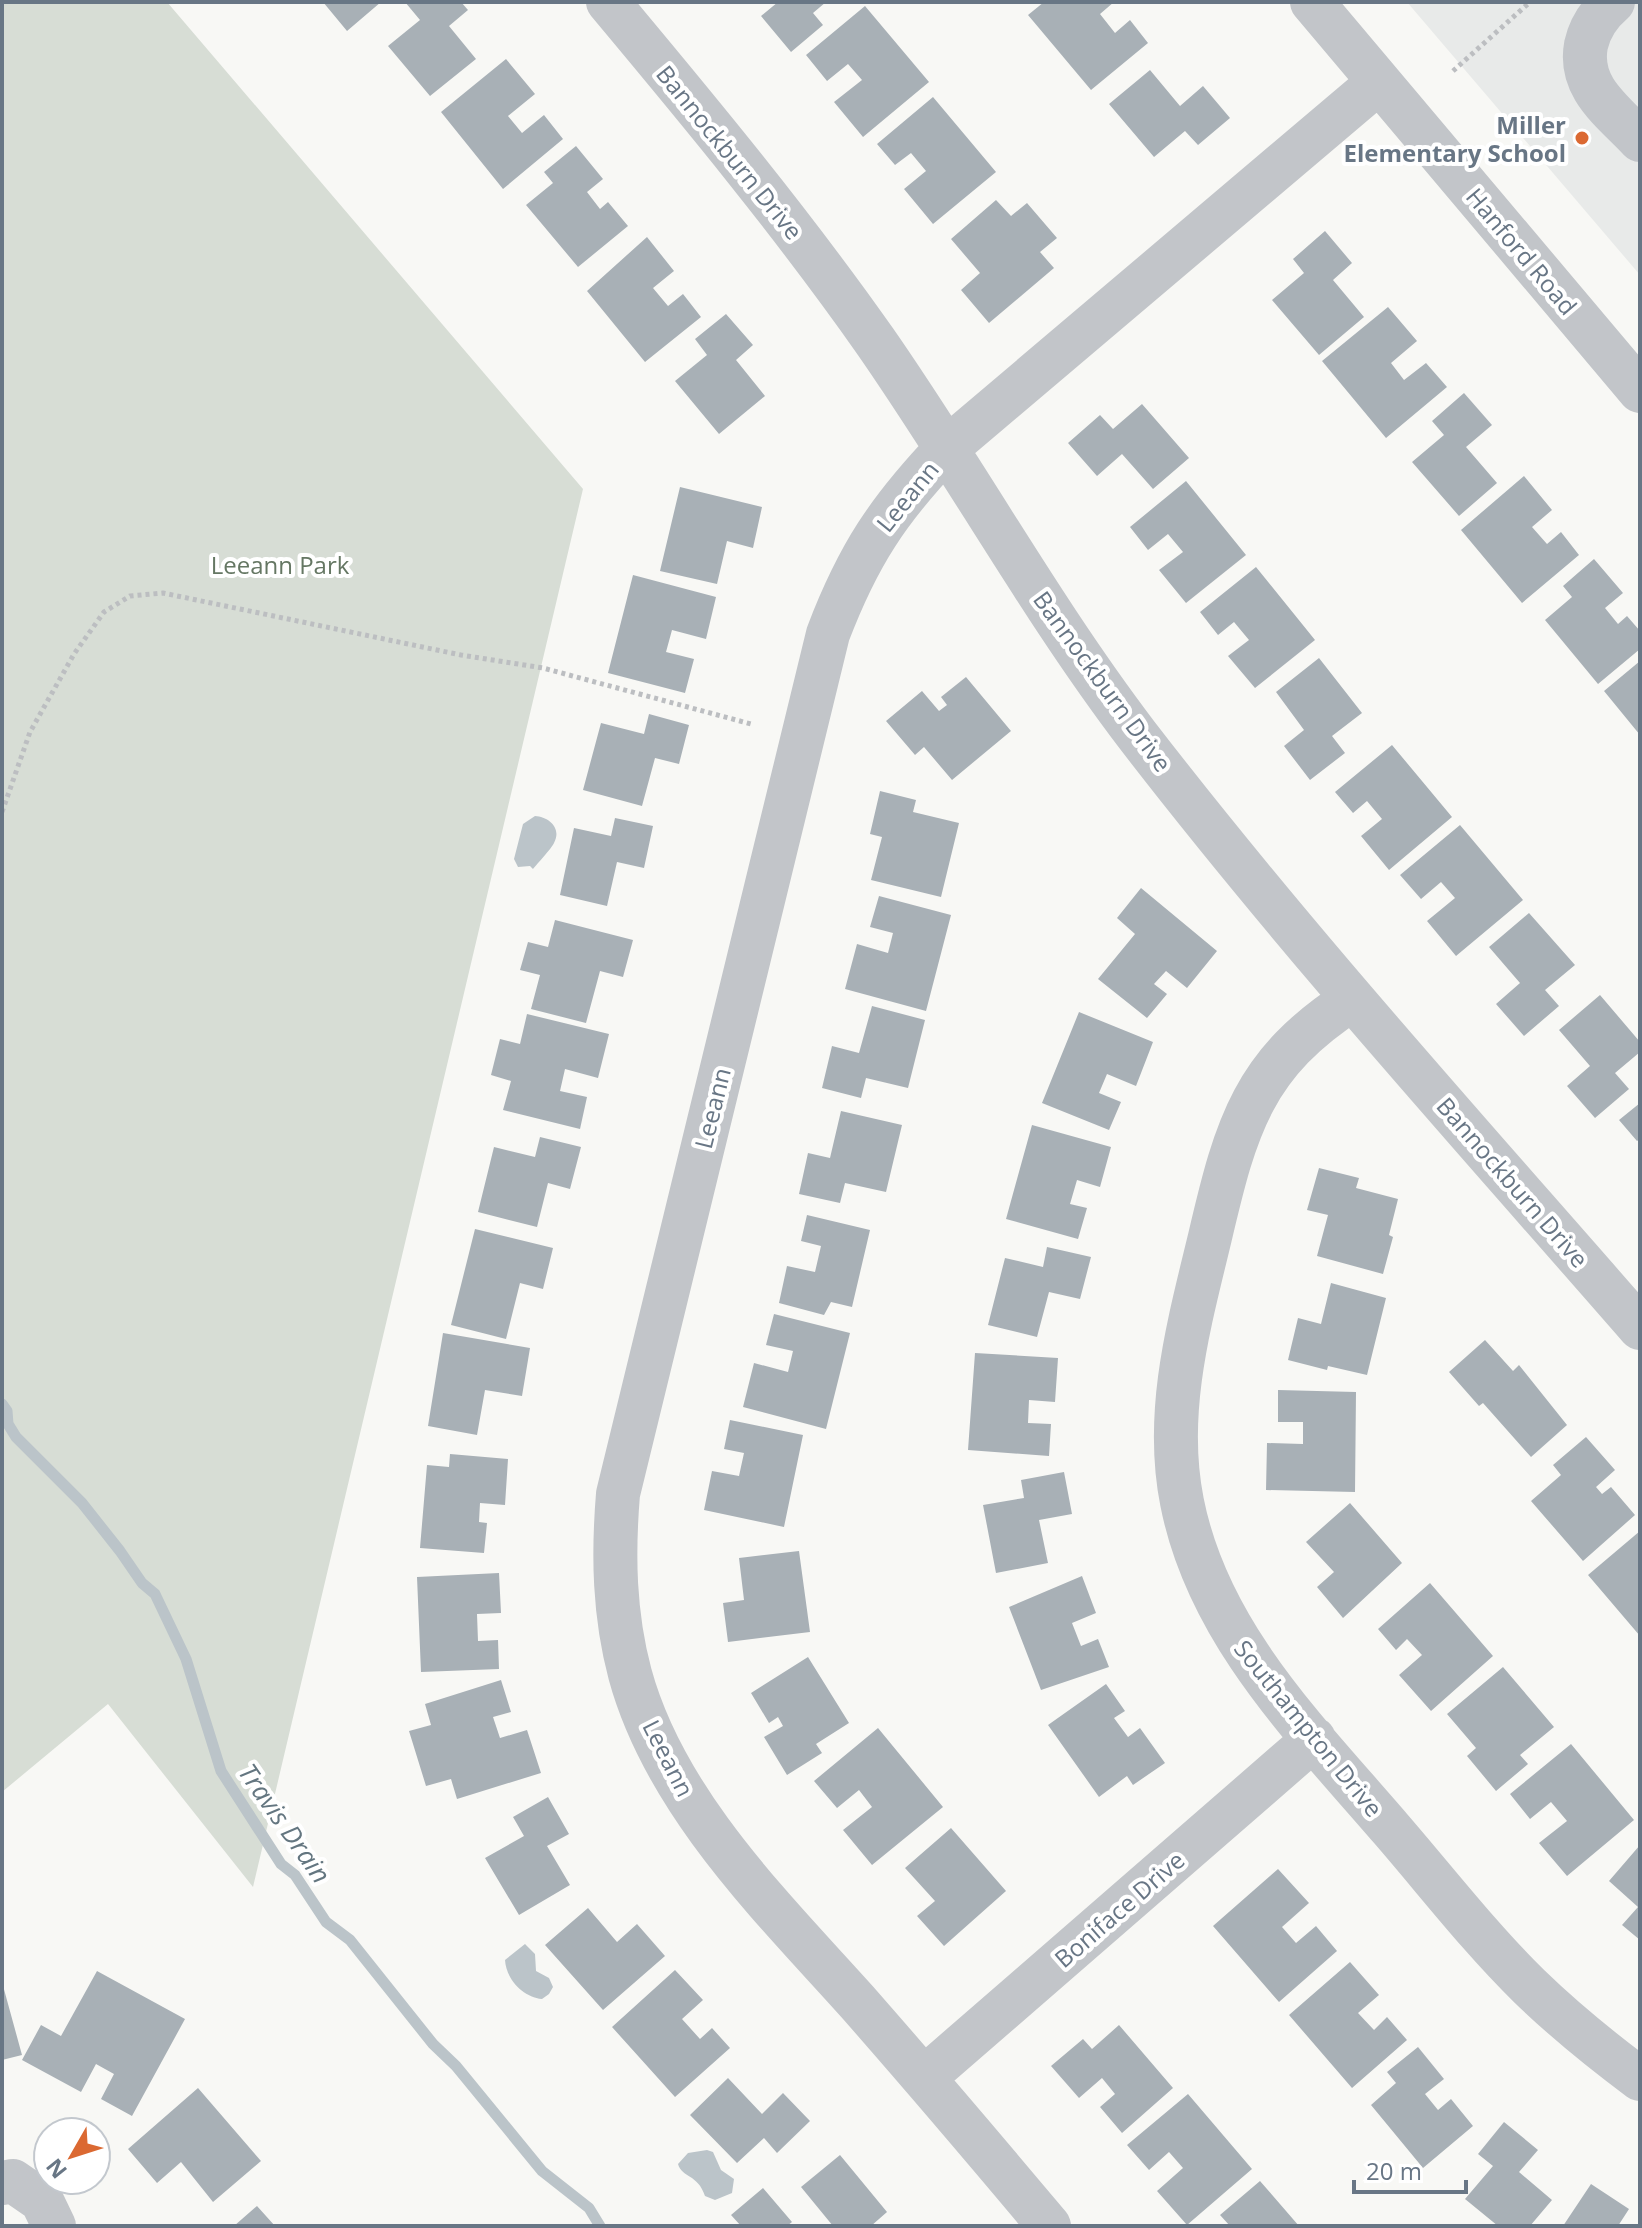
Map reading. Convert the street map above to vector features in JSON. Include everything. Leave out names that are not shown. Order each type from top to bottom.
[{"type":"street","name":"Bannockburn Drive","points":[[608,2],[814,257],[876,342],[1054,618],[1136,733],[1312,952],[1640,1328]]},
{"type":"street","name":"Hanford Road","points":[[1312,2],[1640,391]]},
{"type":"street","points":[[1613,2],[1600,15],[1588,38],[1584,64],[1586,77],[1593,90],[1640,140]]},
{"type":"street","name":"Leeann","points":[[1049,2226],[924,2078],[749,1880],[683,1790],[654,1735],[631,1676],[619,1622],[613,1552],[618,1494],[828,634],[847,585],[872,539],[906,492],[946,449],[1379,82]]},
{"type":"street","name":"Southampton Drive","points":[[1353,999],[1319,1021],[1288,1049],[1263,1081],[1244,1118],[1224,1175],[1185,1342],[1176,1408],[1175,1449],[1182,1502],[1209,1587],[1250,1661],[1529,1986],[1602,2051],[1640,2079]]},
{"type":"street","name":"Boniface Drive","points":[[924,2078],[1314,1739]]},
{"type":"street","points":[[2,2183],[13,2181],[42,2201],[54,2226]]},
{"type":"path","points":[[1453,71],[1530,2]]},
{"type":"path","points":[[2,812],[30,732],[74,654],[104,612],[130,596],[163,593],[461,655],[543,668],[751,724]]},
{"type":"shaded area","name":"Miller Elementary School","points":[[1407,2],[1640,2],[1640,275]]},
{"type":"shaded area","points":[[535,816],[553,824],[556,838],[533,869],[530,866],[518,867],[514,859],[523,824]]},
{"type":"shaded area","points":[[525,1944],[535,1954],[536,1971],[549,1978],[553,1987],[542,1999],[522,1991],[506,1967],[505,1960]]},
{"type":"shaded area","points":[[713,2152],[721,2170],[734,2179],[732,2193],[715,2200],[705,2196],[678,2164],[688,2153]]},
{"type":"green space","name":"Leeann Park","points":[[2,2],[167,2],[583,489],[253,1887],[108,1704],[2,1792]]},
{"type":"building","points":[[323,2],[381,2],[347,31]]},
{"type":"building","points":[[405,2],[461,2],[468,10],[449,26],[476,59],[430,96],[388,46],[420,20]]},
{"type":"building","points":[[778,2],[826,2],[813,13],[823,25],[791,52],[761,16]]},
{"type":"building","points":[[1044,2],[1114,2],[1100,14],[1115,33],[1130,20],[1148,43],[1091,90],[1028,15]]},
{"type":"building","points":[[865,6],[929,82],[863,137],[834,102],[862,80],[848,64],[827,81],[806,55]]},
{"type":"building","points":[[506,59],[535,94],[508,116],[522,133],[544,115],[563,139],[503,189],[441,112]]},
{"type":"building","points":[[1150,70],[1180,106],[1203,86],[1230,118],[1198,145],[1185,131],[1154,157],[1109,104]]},
{"type":"building","points":[[933,97],[996,172],[933,224],[904,189],[926,171],[911,153],[895,165],[877,144]]},
{"type":"building","points":[[576,146],[603,179],[587,192],[600,209],[608,202],[628,226],[578,267],[526,205],[553,183],[544,172]]},
{"type":"building","points":[[996,200],[1011,216],[1027,203],[1057,238],[1040,252],[1054,268],[989,323],[961,290],[980,273],[951,239]]},
{"type":"building","points":[[1325,231],[1352,263],[1333,280],[1364,317],[1319,355],[1272,300],[1304,273],[1293,259]]},
{"type":"building","points":[[647,237],[674,271],[653,288],[668,306],[683,294],[701,317],[645,362],[587,291]]},
{"type":"building","points":[[1388,307],[1417,341],[1391,363],[1404,380],[1426,363],[1447,387],[1386,438],[1322,361]]},
{"type":"building","points":[[726,314],[753,345],[736,360],[765,396],[719,434],[675,381],[707,355],[695,339]]},
{"type":"building","points":[[1464,393],[1492,425],[1466,447],[1497,483],[1459,516],[1412,462],[1444,435],[1432,421]]},
{"type":"building","points":[[1142,404],[1189,458],[1153,489],[1122,454],[1097,476],[1068,443],[1100,415],[1113,429]]},
{"type":"building","points":[[1524,476],[1552,510],[1532,527],[1547,544],[1561,532],[1579,555],[1522,603],[1461,530]]},
{"type":"building","points":[[1186,481],[1246,555],[1186,603],[1159,570],[1183,552],[1168,534],[1148,550],[1130,527]]},
{"type":"building","points":[[680,487],[762,507],[753,548],[727,541],[717,584],[660,571]]},
{"type":"building","points":[[1594,559],[1623,593],[1605,608],[1618,624],[1627,616],[1640,631],[1640,649],[1598,684],[1545,620],[1572,597],[1563,586]]},
{"type":"building","points":[[1256,567],[1315,640],[1255,688],[1228,656],[1249,640],[1234,622],[1218,635],[1200,612]]},
{"type":"building","points":[[633,575],[716,597],[706,639],[672,630],[666,652],[694,659],[685,693],[608,673]]},
{"type":"building","points":[[1319,658],[1362,713],[1332,736],[1345,753],[1310,780],[1284,746],[1304,730],[1276,692]]},
{"type":"building","points":[[1640,661],[1640,735],[1604,691]]},
{"type":"building","points":[[966,677],[1011,731],[952,780],[924,747],[915,755],[886,721],[922,691],[939,711],[947,705],[941,697]]},
{"type":"building","points":[[649,714],[689,725],[679,764],[655,758],[642,806],[583,790],[601,723],[644,734]]},
{"type":"building","points":[[1392,745],[1452,817],[1389,870],[1361,836],[1382,819],[1367,801],[1353,813],[1335,792]]},
{"type":"building","points":[[880,791],[916,800],[913,812],[959,823],[941,897],[871,880],[882,837],[870,834]]},
{"type":"building","points":[[615,818],[653,826],[644,868],[617,862],[607,906],[560,895],[574,828],[611,836]]},
{"type":"building","points":[[1460,825],[1523,900],[1456,956],[1427,921],[1455,898],[1441,882],[1421,899],[1400,875]]},
{"type":"building","points":[[1141,888],[1217,951],[1187,988],[1166,971],[1154,984],[1167,994],[1147,1018],[1098,979],[1135,934],[1117,918]]},
{"type":"building","points":[[879,896],[951,915],[926,1011],[845,989],[857,944],[888,953],[893,933],[870,927]]},
{"type":"building","points":[[1529,913],[1575,965],[1545,990],[1559,1006],[1524,1036],[1496,1004],[1520,983],[1489,947]]},
{"type":"building","points":[[555,920],[633,940],[623,977],[600,971],[586,1023],[531,1009],[540,975],[520,970],[528,942],[548,947]]},
{"type":"building","points":[[1600,995],[1640,1042],[1640,1052],[1615,1073],[1629,1089],[1595,1118],[1567,1086],[1590,1066],[1559,1030]]},
{"type":"building","points":[[872,1006],[925,1020],[908,1088],[866,1078],[861,1098],[822,1088],[832,1046],[859,1053]]},
{"type":"building","points":[[1079,1012],[1153,1042],[1136,1086],[1107,1074],[1099,1093],[1121,1102],[1109,1130],[1042,1103]]},
{"type":"building","points":[[527,1014],[609,1034],[598,1078],[565,1069],[560,1091],[587,1097],[580,1129],[503,1110],[511,1081],[491,1075],[500,1039],[520,1044]]},
{"type":"building","points":[[1640,1103],[1640,1139],[1637,1141],[1619,1120]]},
{"type":"building","points":[[841,1111],[902,1125],[886,1192],[845,1183],[840,1203],[799,1194],[808,1153],[830,1158]]},
{"type":"building","points":[[1032,1125],[1111,1147],[1100,1187],[1077,1180],[1070,1204],[1087,1208],[1078,1239],[1006,1219]]},
{"type":"building","points":[[540,1137],[581,1147],[570,1189],[548,1183],[537,1227],[478,1212],[494,1147],[535,1157]]},
{"type":"building","points":[[1319,1168],[1359,1178],[1356,1188],[1398,1199],[1389,1235],[1393,1237],[1383,1274],[1317,1256],[1328,1215],[1307,1210]]},
{"type":"building","points":[[807,1215],[870,1230],[852,1307],[831,1302],[824,1315],[779,1303],[787,1266],[815,1272],[821,1246],[801,1241]]},
{"type":"building","points":[[475,1229],[553,1248],[543,1289],[520,1283],[506,1339],[451,1325]]},
{"type":"building","points":[[1047,1247],[1091,1257],[1080,1299],[1049,1292],[1037,1337],[988,1325],[1005,1258],[1043,1267]]},
{"type":"building","points":[[1331,1283],[1386,1298],[1367,1375],[1328,1366],[1327,1370],[1288,1360],[1298,1318],[1321,1324]]},
{"type":"building","points":[[774,1314],[850,1333],[826,1429],[743,1407],[754,1363],[788,1372],[793,1351],[766,1345]]},
{"type":"building","points":[[443,1333],[530,1348],[522,1396],[485,1390],[477,1435],[428,1426]]},
{"type":"building","points":[[1485,1340],[1513,1371],[1519,1365],[1567,1425],[1531,1457],[1483,1403],[1479,1406],[1449,1372]]},
{"type":"building","points":[[975,1353],[1058,1358],[1055,1402],[1029,1400],[1028,1423],[1051,1424],[1049,1456],[968,1450]]},
{"type":"building","points":[[1278,1390],[1356,1392],[1355,1492],[1266,1490],[1267,1443],[1303,1444],[1303,1422],[1278,1422]]},
{"type":"building","points":[[730,1420],[803,1435],[784,1527],[704,1510],[712,1471],[739,1476],[744,1453],[724,1449]]},
{"type":"building","points":[[1586,1437],[1615,1470],[1596,1487],[1602,1494],[1611,1487],[1635,1515],[1583,1561],[1531,1501],[1561,1475],[1553,1465]]},
{"type":"building","points":[[450,1454],[508,1459],[505,1505],[480,1503],[479,1522],[487,1523],[484,1553],[420,1548],[427,1465],[449,1467]]},
{"type":"building","points":[[1064,1472],[1072,1514],[1039,1520],[1048,1563],[996,1573],[983,1505],[1024,1498],[1021,1480]]},
{"type":"building","points":[[1350,1503],[1402,1563],[1343,1618],[1317,1587],[1334,1572],[1306,1542]]},
{"type":"building","points":[[1640,1531],[1640,1636],[1588,1575]]},
{"type":"building","points":[[799,1551],[810,1632],[728,1642],[723,1603],[744,1600],[739,1558]]},
{"type":"building","points":[[499,1573],[501,1613],[477,1614],[478,1641],[498,1640],[499,1669],[421,1672],[417,1577]]},
{"type":"building","points":[[1082,1576],[1096,1613],[1072,1623],[1081,1646],[1098,1639],[1109,1667],[1041,1690],[1009,1607]]},
{"type":"building","points":[[1430,1583],[1493,1656],[1431,1711],[1399,1675],[1422,1655],[1407,1639],[1396,1650],[1378,1629]]},
{"type":"building","points":[[808,1657],[849,1723],[816,1744],[822,1753],[787,1775],[764,1737],[783,1726],[778,1717],[769,1723],[751,1693]]},
{"type":"building","points":[[1503,1667],[1554,1727],[1520,1755],[1528,1764],[1496,1791],[1467,1756],[1476,1748],[1447,1714]]},
{"type":"building","points":[[501,1680],[511,1712],[493,1717],[500,1738],[527,1730],[541,1773],[457,1799],[451,1779],[426,1786],[409,1731],[431,1725],[425,1704]]},
{"type":"building","points":[[1106,1684],[1125,1711],[1114,1718],[1128,1737],[1140,1728],[1165,1763],[1133,1785],[1127,1776],[1099,1797],[1048,1725]]},
{"type":"building","points":[[878,1728],[943,1807],[872,1865],[843,1830],[872,1807],[859,1790],[837,1808],[814,1781]]},
{"type":"building","points":[[1571,1744],[1634,1820],[1567,1876],[1539,1843],[1567,1821],[1551,1802],[1530,1819],[1510,1794]]},
{"type":"building","points":[[548,1797],[569,1834],[547,1846],[570,1885],[519,1915],[485,1858],[524,1836],[513,1817]]},
{"type":"building","points":[[951,1828],[1006,1891],[944,1946],[917,1916],[935,1901],[905,1868]]},
{"type":"building","points":[[1640,1845],[1640,1940],[1622,1925],[1638,1907],[1609,1881]]},
{"type":"building","points":[[1278,1869],[1309,1903],[1282,1927],[1296,1943],[1316,1926],[1337,1951],[1279,2002],[1213,1926]]},
{"type":"building","points":[[588,1908],[617,1942],[637,1924],[665,1956],[603,2010],[545,1945]]},
{"type":"building","points":[[1350,1962],[1379,1995],[1358,2013],[1374,2030],[1387,2017],[1407,2040],[1352,2088],[1289,2015]]},
{"type":"building","points":[[675,1970],[703,2000],[682,2019],[700,2039],[712,2028],[730,2048],[675,2097],[612,2027]]},
{"type":"building","points":[[97,1971],[185,2019],[132,2116],[101,2099],[114,2074],[96,2064],[81,2092],[22,2060],[41,2025],[61,2036]]},
{"type":"building","points":[[2,1982],[22,2055],[2,2060]]},
{"type":"building","points":[[1119,2025],[1173,2088],[1122,2133],[1100,2107],[1115,2094],[1102,2078],[1079,2098],[1051,2066],[1083,2039],[1092,2049]]},
{"type":"building","points":[[1418,2047],[1444,2079],[1425,2094],[1438,2110],[1451,2099],[1473,2126],[1423,2168],[1371,2105],[1396,2083],[1387,2072]]},
{"type":"building","points":[[728,2078],[762,2114],[783,2093],[810,2121],[777,2153],[764,2138],[737,2163],[690,2115]]},
{"type":"building","points":[[198,2088],[261,2161],[213,2202],[181,2162],[157,2183],[128,2149]]},
{"type":"building","points":[[1188,2094],[1252,2169],[1187,2225],[1157,2191],[1183,2168],[1169,2152],[1149,2170],[1127,2145]]},
{"type":"building","points":[[1504,2122],[1538,2150],[1519,2172],[1552,2200],[1530,2226],[1498,2226],[1465,2199],[1493,2166],[1478,2154]]},
{"type":"building","points":[[840,2155],[887,2212],[871,2226],[833,2226],[801,2187]]},
{"type":"building","points":[[1260,2181],[1299,2226],[1230,2226],[1220,2215]]},
{"type":"building","points":[[1591,2184],[1629,2209],[1618,2226],[1563,2226]]},
{"type":"building","points":[[763,2188],[792,2222],[787,2226],[741,2226],[731,2215]]},
{"type":"building","points":[[257,2206],[275,2226],[234,2226]]},
{"type":"waterway","name":"Travis Drain","points":[[2,1404],[16,1437],[82,1503],[142,1583],[155,1594],[186,1659],[221,1771],[281,1864],[295,1875],[326,1922],[350,1940],[433,2044],[456,2066],[542,2171],[589,2208],[600,2226]]},
{"type":"place","name":"Miller Elementary School","points":[[1582,138]]}]
